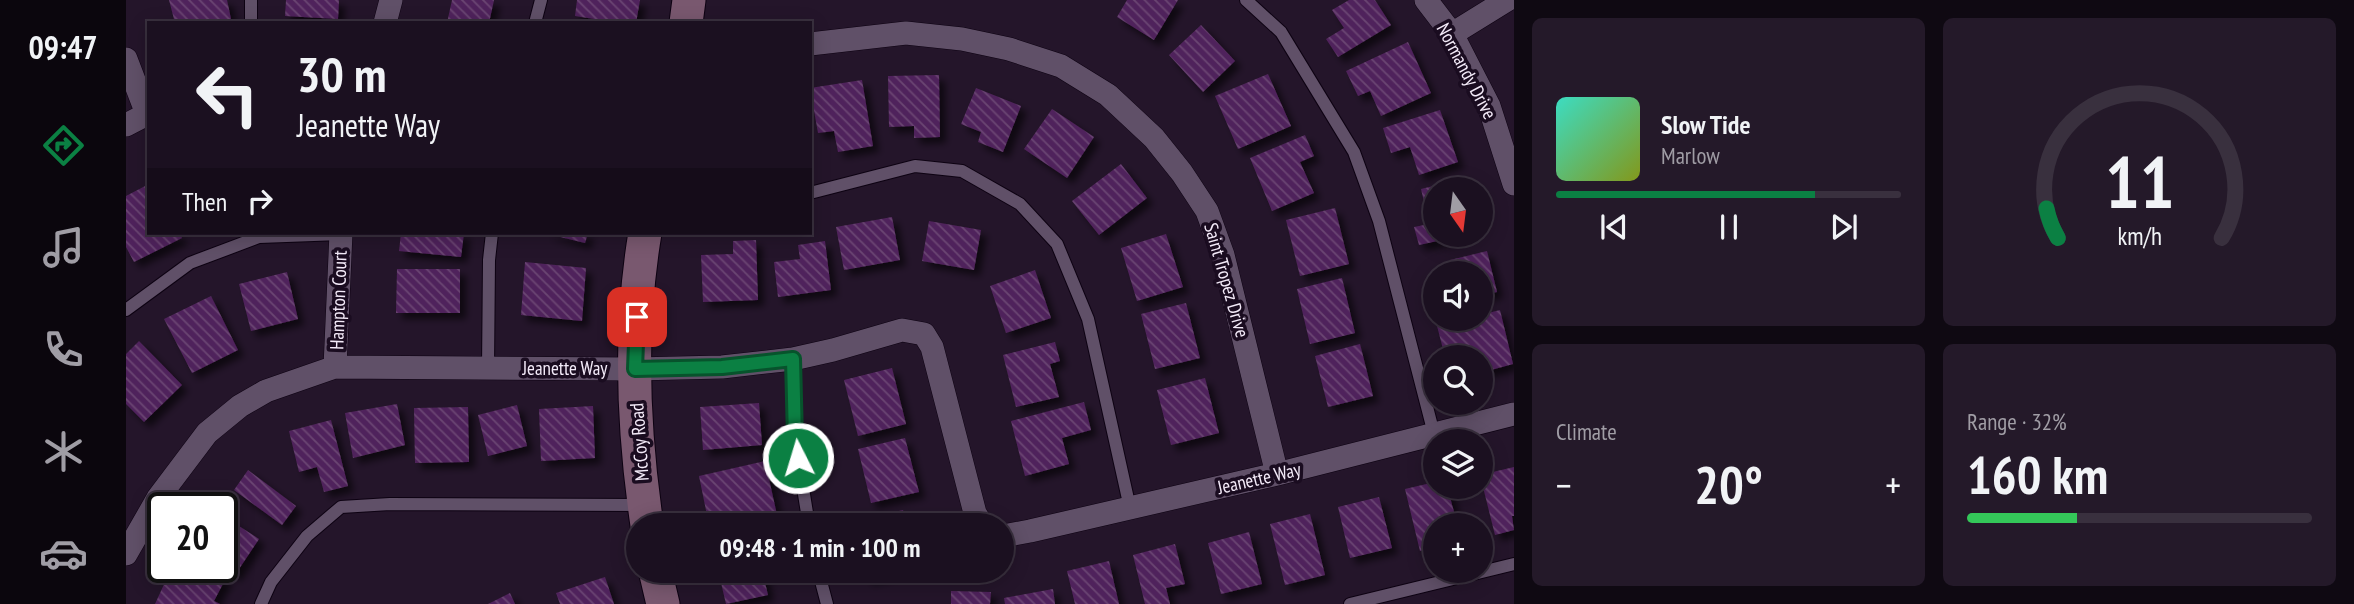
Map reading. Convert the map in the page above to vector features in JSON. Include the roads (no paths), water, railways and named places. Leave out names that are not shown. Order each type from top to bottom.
[{"type":"street","points":[[386,21],[391,0]]},
{"type":"street","points":[[687,21],[689,0]]},
{"type":"street","name":"Normandy Drive","points":[[1426,0],[1452,34],[1489,106],[1514,184]]},
{"type":"street","points":[[1452,34],[1507,0]]},
{"type":"street","name":"Saint Tropez Drive","points":[[812,44],[906,33],[962,39],[1009,49],[1061,66],[1108,95],[1154,138],[1207,211],[1223,255],[1277,474]]},
{"type":"street","points":[[126,59],[147,112]]},
{"type":"street","points":[[126,125],[147,114]]},
{"type":"street","name":"Hampton Court","points":[[335,367],[341,235]]},
{"type":"street","name":"McCoy Road","points":[[645,235],[639,266],[635,369],[645,513]]},
{"type":"street","name":"Jeanette Way","points":[[126,554],[159,498],[207,433],[240,406],[267,391],[335,367],[722,367],[793,359],[833,351],[902,330],[923,334],[932,347],[975,513]]},
{"type":"street","name":"Jeanette Way","points":[[1457,429],[1514,414]]},
{"type":"street","name":"Jeanette Way","points":[[1014,534],[1423,438]]},
{"type":"street","points":[[658,583],[663,604]]},
{"type":"lane","points":[[251,0],[251,21]]},
{"type":"lane","points":[[536,21],[541,0]]},
{"type":"lane","points":[[1246,0],[1281,32],[1354,152],[1379,221],[1432,429]]},
{"type":"lane","points":[[812,192],[915,166],[962,170],[1020,204],[1057,244],[1088,319],[1130,508]]},
{"type":"lane","points":[[126,310],[190,264],[259,237],[314,235]]},
{"type":"lane","points":[[488,368],[492,235]]},
{"type":"lane","points":[[793,359],[795,439],[807,513]]},
{"type":"lane","points":[[261,604],[271,582],[307,536],[341,507],[390,504],[626,514]]},
{"type":"lane","points":[[1350,604],[1514,564]]},
{"type":"lane","points":[[821,583],[827,604]]}]
